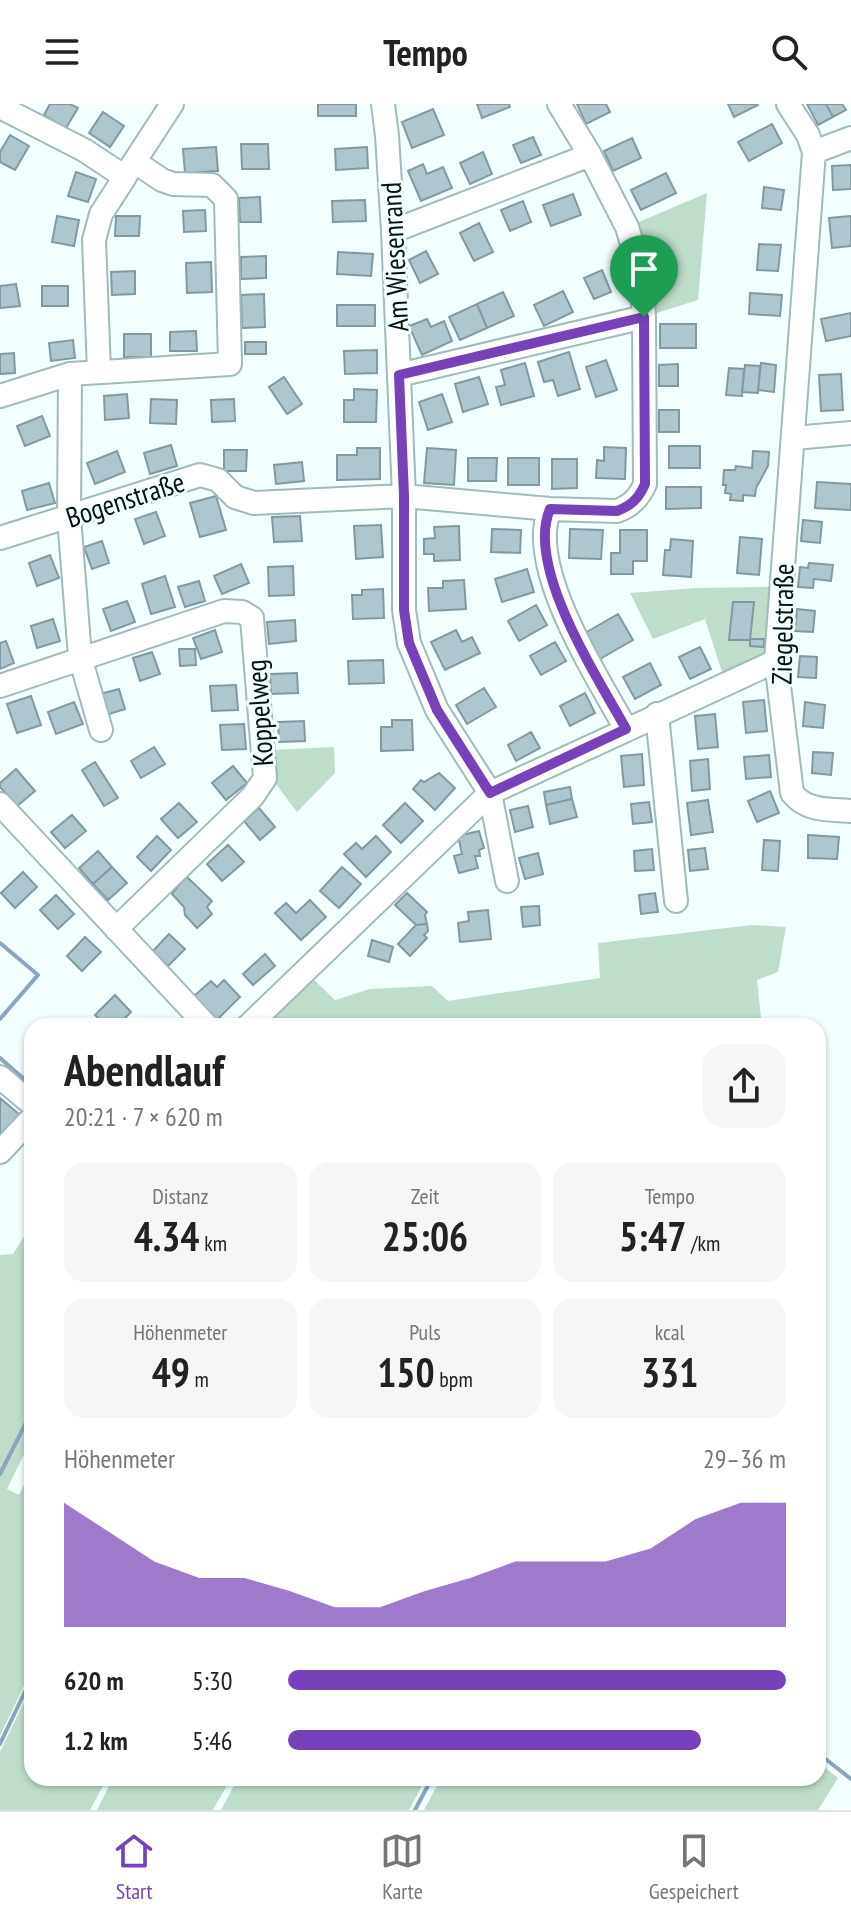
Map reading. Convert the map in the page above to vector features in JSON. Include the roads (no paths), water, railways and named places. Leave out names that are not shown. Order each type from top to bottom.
[{"type":"street","points":[[99,371],[94,240],[101,214],[172,104]]},
{"type":"street","name":"Am Wiesenrand","points":[[383,104],[393,231],[404,496],[404,610],[409,643],[437,710],[490,793]]},
{"type":"street","name":"Bogenstraße","points":[[0,538],[200,475],[218,480],[235,497],[254,503],[404,496],[550,509],[617,511],[625,508],[640,495],[645,484],[641,274],[627,227],[590,155],[559,104]]},
{"type":"street","points":[[788,104],[808,135],[814,152],[851,138]]},
{"type":"street","points":[[0,107],[130,170],[173,184],[212,185],[226,199],[230,364],[70,374],[0,396]]},
{"type":"street","name":"Ziegelstraße","points":[[814,152],[776,661],[792,793],[799,802],[812,808],[851,811]]},
{"type":"street","points":[[393,231],[590,155]]},
{"type":"street","points":[[399,375],[644,317]]},
{"type":"street","points":[[70,374],[69,517],[80,657],[101,730]]},
{"type":"street","points":[[794,438],[851,433]]},
{"type":"street","points":[[550,509],[544,523],[555,592],[626,729]]},
{"type":"street","name":"Koppelweg","points":[[0,686],[224,611],[242,612],[252,618],[265,778],[253,796],[116,929]]},
{"type":"street","points":[[256,1018],[490,793],[776,661]]},
{"type":"street","points":[[657,714],[676,901]]},
{"type":"street","points":[[490,793],[507,881]]},
{"type":"street","points":[[0,804],[199,1018]]},
{"type":"street","points":[[0,1077],[24,1097]]},
{"type":"street","points":[[0,1152],[24,1126]]},
{"type":"waterway","points":[[0,943],[38,975],[0,1019]]},
{"type":"waterway","points":[[0,1058],[24,1079]]},
{"type":"waterway","points":[[0,1474],[24,1427]]},
{"type":"waterway","points":[[0,1744],[24,1694]]},
{"type":"waterway","points":[[826,1759],[851,1779]]},
{"type":"waterway","points":[[415,1810],[428,1786]]}]
